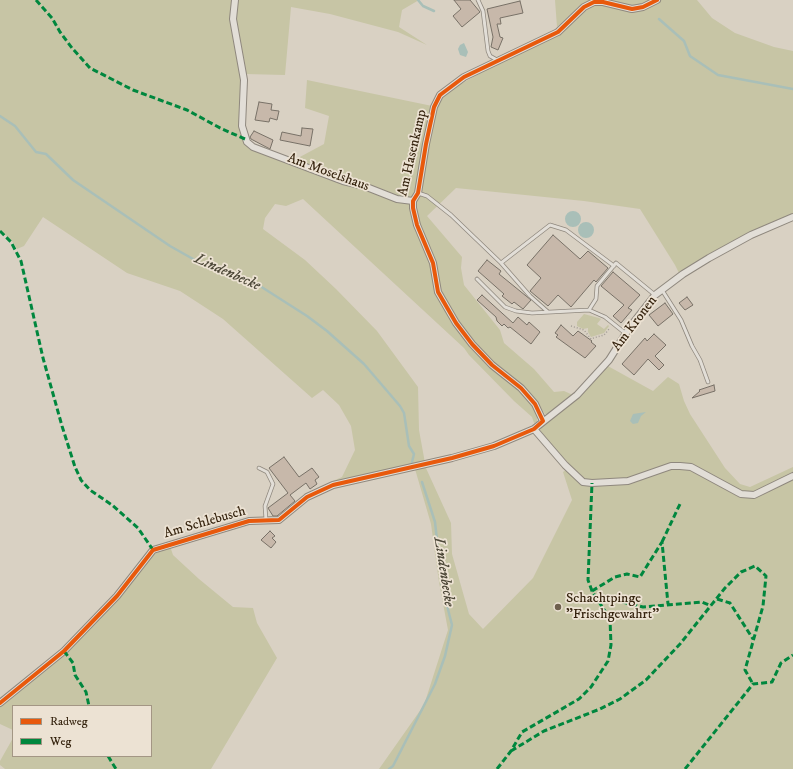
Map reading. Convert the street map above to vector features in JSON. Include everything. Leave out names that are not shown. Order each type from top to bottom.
[{"type":"street","name":"Am Moselshaus","points":[[235,0],[233,20],[244,80],[242,126],[245,139],[254,147],[343,181],[364,186],[397,199],[413,201]]},
{"type":"street","name":"Am Hasenkamp","points":[[544,421],[535,404],[521,388],[492,365],[472,344],[456,323],[443,302],[435,282],[433,263],[417,225],[413,201],[418,193],[434,107],[440,95],[464,78],[497,60],[543,41],[558,32],[584,8],[594,2],[603,2],[632,9],[643,7],[657,0]]},
{"type":"street","name":"Am Kronen","points":[[534,429],[577,395],[608,360],[626,333],[655,295],[683,274],[710,258],[751,235],[793,217]]},
{"type":"street","points":[[534,429],[565,465],[583,482],[628,481],[671,466],[680,466],[691,467],[741,494],[754,495],[793,476]]},
{"type":"street","name":"Am Schlebusch","points":[[0,703],[64,651],[117,596],[153,550],[242,523],[283,518],[306,497],[332,485],[466,454],[508,441],[534,429]]},
{"type":"lane","points":[[478,0],[484,11],[488,51],[490,56],[497,60]]},
{"type":"lane","points":[[418,193],[427,196],[451,215],[501,263],[526,291],[548,312]]},
{"type":"lane","points":[[501,263],[550,225],[566,230],[614,266]]},
{"type":"lane","points":[[589,310],[596,299],[597,286],[616,263],[655,295]]},
{"type":"lane","points":[[477,279],[505,307],[516,311],[532,313],[589,310],[605,317],[626,333]]},
{"type":"lane","points":[[662,290],[681,320],[692,346],[700,360],[708,382]]},
{"type":"lane","points":[[259,468],[268,472],[273,484],[265,506],[266,520]]},
{"type":"path","points":[[572,326],[584,330],[591,339],[604,334],[613,324]]},
{"type":"shaded area","points":[[0,0],[419,0],[402,10],[399,27],[427,45],[398,32],[330,14],[291,7],[285,75],[245,74],[240,108],[247,144],[296,163],[298,158],[324,144],[329,116],[305,108],[307,80],[437,107],[444,94],[495,65],[555,37],[585,9],[596,5],[607,5],[632,10],[647,8],[661,0],[697,0],[712,18],[735,33],[774,47],[793,51],[793,215],[708,256],[679,273],[640,209],[584,201],[456,188],[427,216],[462,257],[461,268],[464,285],[500,330],[504,343],[534,369],[554,392],[564,391],[573,395],[550,415],[545,414],[530,394],[515,379],[490,359],[528,400],[537,415],[537,422],[534,423],[532,417],[514,401],[464,348],[303,199],[286,206],[275,204],[265,218],[263,229],[305,260],[336,289],[377,331],[418,387],[419,430],[425,463],[333,482],[342,477],[355,450],[351,426],[339,405],[323,390],[312,398],[223,319],[180,291],[127,273],[43,217],[24,246],[17,249],[12,241],[0,230]]},
{"type":"shaded area","points":[[555,0],[594,0],[579,7],[557,27]]},
{"type":"shaded area","points":[[599,0],[655,0],[644,6],[630,6]]},
{"type":"shaded area","points":[[584,314],[601,319],[597,324],[604,329],[608,325],[609,326],[604,333],[591,337],[588,332],[588,328],[583,329],[577,326],[577,322]]},
{"type":"shaded area","points":[[606,365],[653,391],[668,377],[679,384],[690,414],[725,468],[740,484],[750,487],[793,467],[793,474],[757,493],[741,493],[692,466],[671,463],[628,479],[586,480],[559,455],[541,435],[540,428],[572,402]]},
{"type":"shaded area","points":[[425,466],[451,523],[452,554],[469,614],[483,629],[533,578],[572,500],[563,472],[567,469],[580,482],[627,483],[672,467],[691,469],[711,480],[755,497],[793,477],[793,769],[379,769],[424,705],[448,630],[439,582],[431,524],[415,469]]},
{"type":"shaded area","points":[[170,546],[173,555],[233,607],[253,608],[257,623],[277,658],[211,769],[5,769],[0,765],[0,761],[12,740],[12,757],[152,757],[152,705],[12,705],[12,730],[0,724],[0,705],[53,662],[152,554]]},
{"type":"water","points":[[464,43],[468,52],[466,57],[460,55],[458,49],[460,45]]},
{"type":"water","points":[[573,211],[579,213],[581,219],[579,225],[573,227],[567,225],[565,219],[567,213]]},
{"type":"water","points":[[586,222],[592,224],[594,230],[592,236],[586,238],[580,236],[578,230],[580,224]]},
{"type":"water","points":[[646,412],[641,416],[638,423],[633,424],[630,421],[633,414]]},
{"type":"building","points":[[454,0],[470,0],[480,12],[462,27],[453,16],[461,9]]},
{"type":"building","points":[[520,1],[523,13],[500,18],[501,24],[497,24],[500,37],[503,38],[498,50],[491,47],[493,37],[487,9]]},
{"type":"building","points":[[259,102],[272,104],[271,110],[279,111],[277,120],[270,118],[269,122],[255,120]]},
{"type":"building","points":[[302,128],[313,129],[310,146],[280,140],[282,132],[301,136]]},
{"type":"building","points":[[254,131],[273,140],[270,149],[251,139],[250,137]]},
{"type":"building","points":[[553,235],[580,259],[588,251],[608,268],[596,282],[594,280],[571,307],[558,295],[548,306],[530,291],[541,278],[527,265]]},
{"type":"building","points":[[487,260],[501,271],[499,274],[531,300],[523,309],[514,302],[512,304],[502,296],[504,294],[478,271]]},
{"type":"building","points":[[613,272],[640,295],[628,308],[632,310],[621,323],[613,316],[624,305],[601,286]]},
{"type":"building","points":[[482,295],[513,323],[518,317],[527,325],[529,322],[540,332],[531,344],[510,327],[508,328],[504,324],[502,326],[497,321],[496,317],[477,300]]},
{"type":"building","points":[[687,297],[693,305],[685,310],[679,303]]},
{"type":"building","points":[[665,303],[673,314],[658,326],[649,315]]},
{"type":"building","points":[[561,325],[573,336],[578,331],[592,341],[591,342],[596,346],[585,358],[556,337],[558,335],[555,333]]},
{"type":"building","points":[[654,334],[666,345],[655,356],[664,365],[659,370],[648,359],[634,375],[622,364],[645,338],[647,341]]},
{"type":"building","points":[[714,385],[715,391],[692,398],[700,391],[699,390]]},
{"type":"building","points":[[284,457],[299,477],[312,468],[319,477],[315,480],[317,484],[310,489],[306,483],[290,495],[295,501],[277,516],[273,516],[268,508],[288,493],[269,468]]},
{"type":"building","points":[[270,531],[275,536],[272,538],[276,542],[271,548],[261,540]]},
{"type":"waterway","points":[[418,0],[423,6],[434,11]]},
{"type":"waterway","points":[[659,19],[684,41],[690,56],[718,75],[793,89]]},
{"type":"waterway","name":"Lindenbecke","points":[[0,116],[15,126],[36,152],[46,154],[73,180],[170,246],[209,268],[233,278],[260,286],[307,316],[327,331],[364,364],[400,406],[404,413],[409,446],[414,454],[412,462]]},
{"type":"waterway","name":"Lindenbecke","points":[[389,769],[393,766],[435,684],[445,656],[452,625],[442,586],[435,522],[422,482]]},
{"type":"marked path","points":[[36,0],[52,18],[72,48],[90,68],[133,90],[187,110],[222,129],[245,139]]},
{"type":"marked path","points":[[0,231],[11,242],[21,261],[43,358],[62,426],[75,467],[81,480],[90,490],[112,505],[138,528],[153,550]]},
{"type":"marked path","points":[[497,769],[511,751],[522,732],[579,699],[591,687],[608,661],[611,645],[610,619],[592,591],[588,580],[592,483]]},
{"type":"marked path","points":[[662,542],[680,504]]},
{"type":"marked path","points":[[592,591],[615,577],[627,574],[640,577],[662,542],[668,604]]},
{"type":"marked path","points":[[511,751],[544,731],[600,709],[620,699],[646,680],[680,644],[725,588],[741,572],[755,566],[766,576],[763,606],[745,670],[753,684]]},
{"type":"marked path","points":[[596,598],[605,598],[643,607],[702,602],[711,606]]},
{"type":"marked path","points":[[717,599],[730,603],[753,639]]},
{"type":"marked path","points":[[64,651],[73,663],[75,675],[86,692],[89,705]]},
{"type":"marked path","points":[[685,769],[753,684],[772,682],[781,663],[793,655]]},
{"type":"marked path","points":[[109,757],[116,769]]},
{"type":"cycle path","points":[[0,703],[64,651],[117,596],[153,550],[249,521],[279,520],[307,497],[333,485],[452,458],[494,446],[534,429],[543,421],[535,404],[521,388],[492,365],[472,344],[456,323],[438,292],[433,263],[417,225],[413,208],[413,201],[418,193],[434,107],[440,95],[464,77],[558,32],[584,7],[594,2],[603,2],[632,9],[643,7],[657,0]]},
{"type":"place","name":"Schachtpinge \"Frischgewahrt\"","points":[[558,607]]}]
